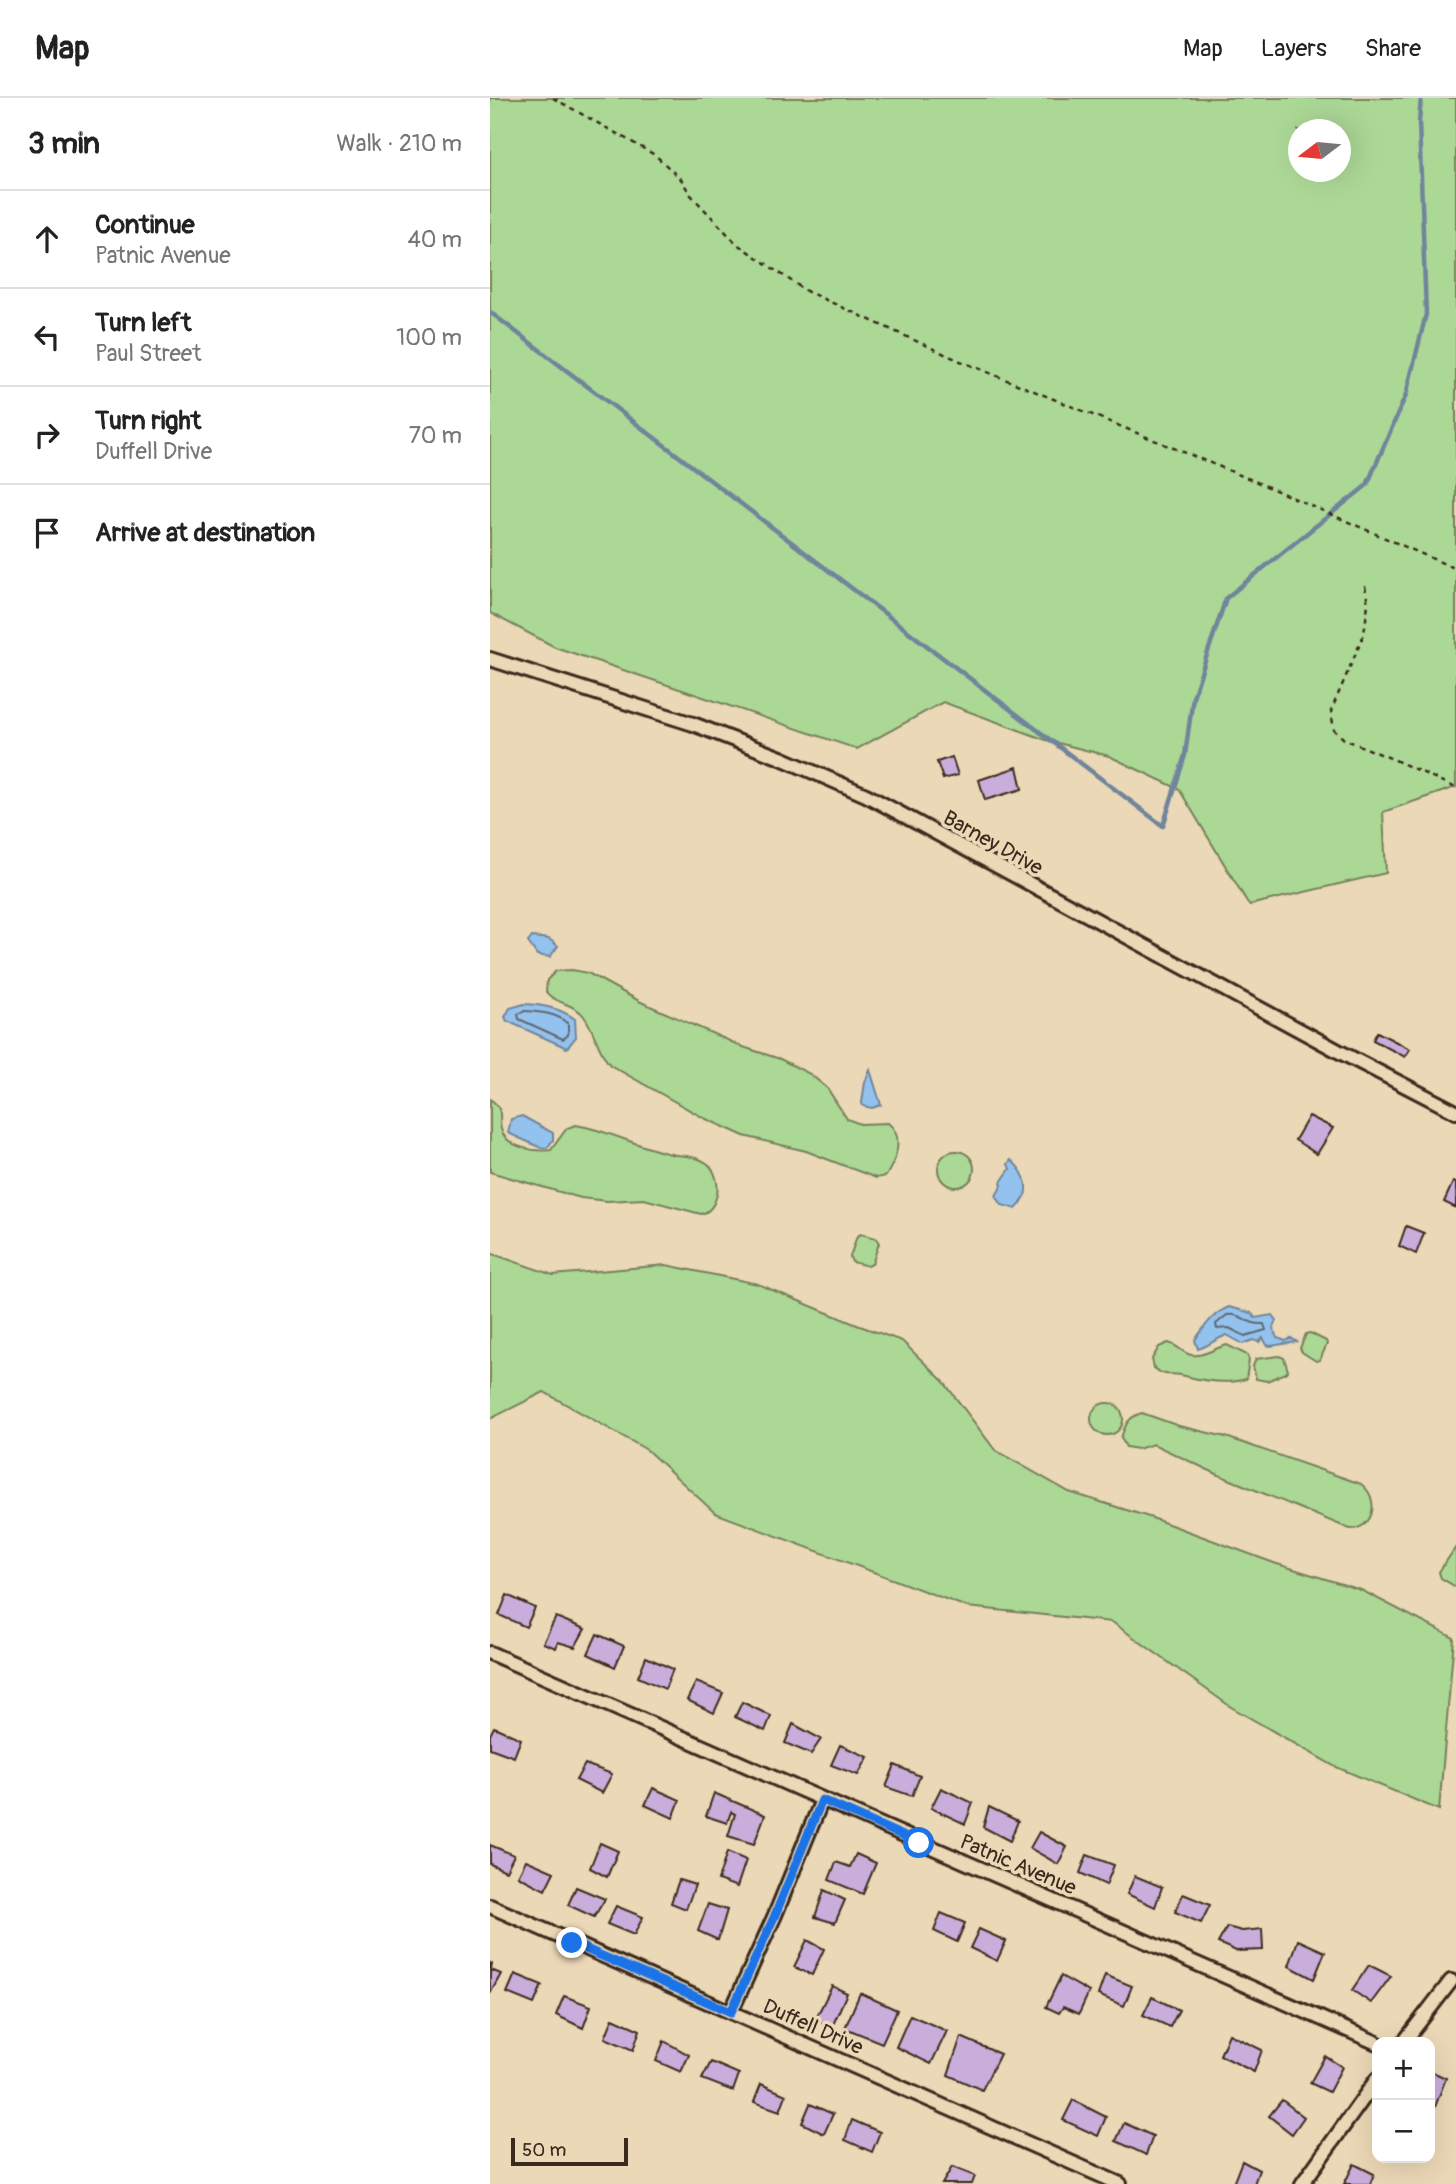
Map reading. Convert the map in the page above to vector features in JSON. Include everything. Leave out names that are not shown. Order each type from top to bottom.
[{"type":"street","name":"Barney Drive","points":[[490,659],[693,724],[866,795],[1456,1112]]},
{"type":"street","name":"Patnic Avenue","points":[[490,1653],[1372,2040]]},
{"type":"street","points":[[731,2012],[775,1915],[822,1800]]},
{"type":"street","name":"Duffell Drive","points":[[490,1906],[1120,2184]]},
{"type":"street","points":[[1408,2037],[1451,1981]]},
{"type":"street","points":[[1302,2184],[1372,2086]]},
{"type":"path","points":[[553,98],[655,155],[681,179],[690,194],[737,244],[806,291],[958,360],[1264,485],[1456,569]]},
{"type":"path","points":[[1366,586],[1368,604],[1364,634],[1331,711],[1334,730],[1344,740],[1456,788]]},
{"type":"green space","points":[[490,98],[1456,98],[1456,787],[1383,812],[1386,873],[1249,905],[1179,789],[1109,756],[1046,740],[943,702],[857,749],[555,647],[490,613]]},
{"type":"green space","points":[[556,971],[588,973],[641,1002],[810,1074],[827,1088],[847,1119],[860,1124],[888,1123],[896,1135],[897,1148],[886,1176],[876,1178],[806,1151],[744,1136],[704,1118],[610,1065],[583,1015],[546,992],[547,980]]},
{"type":"green space","points":[[490,1099],[499,1109],[504,1135],[515,1145],[551,1150],[567,1128],[576,1125],[602,1131],[651,1149],[693,1157],[708,1164],[716,1178],[715,1201],[701,1214],[644,1199],[607,1201],[581,1198],[490,1172]]},
{"type":"green space","points":[[956,1151],[969,1156],[974,1169],[969,1182],[956,1187],[943,1182],[938,1169],[943,1156]]},
{"type":"green space","points":[[861,1234],[876,1238],[879,1243],[872,1264],[868,1266],[852,1262],[850,1257],[857,1236]]},
{"type":"green space","points":[[490,1253],[553,1275],[666,1265],[758,1284],[902,1341],[943,1381],[995,1450],[1069,1492],[1361,1590],[1454,1638],[1439,1810],[1334,1766],[1231,1707],[1112,1622],[967,1607],[715,1513],[647,1450],[544,1392],[490,1419]]},
{"type":"green space","points":[[1310,1333],[1326,1341],[1320,1360],[1316,1361],[1300,1348],[1306,1334]]},
{"type":"green space","points":[[1168,1343],[1193,1355],[1227,1345],[1247,1355],[1249,1360],[1246,1379],[1215,1382],[1162,1373],[1154,1368],[1152,1359],[1159,1347]]},
{"type":"green space","points":[[1279,1356],[1284,1358],[1288,1371],[1286,1373],[1267,1381],[1256,1379],[1253,1366],[1256,1359]]},
{"type":"green space","points":[[1107,1403],[1118,1408],[1123,1419],[1118,1430],[1107,1435],[1096,1430],[1091,1419],[1096,1408]]},
{"type":"green space","points":[[1142,1413],[1179,1426],[1226,1437],[1361,1484],[1371,1497],[1372,1512],[1365,1524],[1350,1529],[1219,1475],[1153,1444],[1138,1449],[1126,1447],[1121,1438],[1126,1425],[1130,1419]]},
{"type":"green space","points":[[1456,1547],[1456,1587],[1441,1578],[1439,1572]]},
{"type":"water","points":[[532,937],[549,939],[558,946],[550,957],[537,955],[528,942]]},
{"type":"water","points":[[524,1004],[551,1008],[569,1015],[575,1019],[576,1037],[567,1048],[507,1021],[505,1017],[510,1008]]},
{"type":"water","points":[[870,1070],[881,1105],[872,1108],[863,1106],[862,1103]]},
{"type":"water","points":[[522,1116],[553,1133],[553,1140],[547,1148],[508,1133],[511,1119]]},
{"type":"water","points":[[1011,1160],[1021,1171],[1026,1184],[1025,1197],[1016,1209],[1002,1205],[996,1196],[1010,1169],[1008,1164]]},
{"type":"water","points":[[1229,1307],[1252,1313],[1255,1318],[1272,1315],[1276,1320],[1273,1328],[1277,1338],[1286,1341],[1291,1338],[1297,1342],[1270,1346],[1263,1338],[1259,1342],[1253,1340],[1243,1344],[1227,1335],[1198,1349],[1195,1340],[1202,1330],[1213,1317]]},
{"type":"building","points":[[952,757],[958,775],[943,779],[937,762]]},
{"type":"building","points":[[1017,767],[1022,789],[985,800],[979,780]]},
{"type":"building","points":[[1377,1032],[1410,1049],[1405,1057],[1373,1040]]},
{"type":"building","points":[[1309,1116],[1333,1128],[1317,1154],[1295,1140]]},
{"type":"building","points":[[1453,1182],[1456,1183],[1456,1208],[1444,1202]]},
{"type":"building","points":[[1406,1226],[1424,1233],[1416,1254],[1399,1246]]},
{"type":"building","points":[[507,1595],[535,1608],[526,1627],[499,1615]]},
{"type":"building","points":[[556,1617],[585,1629],[575,1647],[558,1642],[556,1648],[543,1643]]},
{"type":"building","points":[[597,1634],[624,1646],[615,1667],[588,1654]]},
{"type":"building","points":[[646,1657],[673,1669],[665,1689],[638,1677]]},
{"type":"building","points":[[696,1682],[723,1693],[714,1713],[687,1700]]},
{"type":"building","points":[[742,1702],[771,1716],[765,1731],[735,1717]]},
{"type":"building","points":[[793,1724],[821,1739],[811,1754],[785,1743]]},
{"type":"building","points":[[494,1727],[521,1739],[514,1757],[490,1748],[490,1735]]},
{"type":"building","points":[[840,1745],[868,1757],[858,1775],[831,1765]]},
{"type":"building","points":[[585,1764],[612,1774],[602,1793],[576,1780]]},
{"type":"building","points":[[895,1765],[920,1776],[912,1796],[886,1787]]},
{"type":"building","points":[[653,1788],[680,1800],[673,1818],[645,1805]]},
{"type":"building","points":[[941,1788],[973,1803],[965,1824],[931,1808]]},
{"type":"building","points":[[714,1793],[765,1815],[754,1844],[728,1836],[735,1814],[731,1812],[727,1823],[706,1816]]},
{"type":"building","points":[[989,1807],[1018,1821],[1010,1841],[983,1827]]},
{"type":"building","points":[[1039,1832],[1067,1847],[1058,1864],[1030,1848]]},
{"type":"building","points":[[600,1843],[618,1851],[607,1877],[590,1868]]},
{"type":"building","points":[[490,1845],[514,1855],[506,1871],[490,1864]]},
{"type":"building","points":[[727,1852],[746,1860],[737,1887],[718,1880]]},
{"type":"building","points":[[856,1854],[876,1863],[863,1894],[829,1880],[836,1862],[850,1867]]},
{"type":"building","points":[[1087,1855],[1114,1865],[1106,1885],[1080,1873]]},
{"type":"building","points":[[526,1860],[554,1872],[545,1890],[518,1876]]},
{"type":"building","points":[[1135,1876],[1162,1887],[1155,1907],[1127,1894]]},
{"type":"building","points":[[679,1880],[695,1885],[686,1909],[671,1903]]},
{"type":"building","points":[[576,1887],[605,1899],[594,1917],[568,1905]]},
{"type":"building","points":[[824,1890],[845,1900],[835,1923],[815,1917]]},
{"type":"building","points":[[1183,1894],[1210,1905],[1201,1923],[1175,1912]]},
{"type":"building","points":[[708,1904],[727,1910],[718,1940],[698,1931]]},
{"type":"building","points":[[616,1906],[643,1917],[634,1935],[607,1924]]},
{"type":"building","points":[[941,1913],[965,1923],[957,1942],[934,1931]]},
{"type":"building","points":[[1227,1927],[1242,1931],[1262,1929],[1263,1950],[1236,1951],[1218,1943]]},
{"type":"building","points":[[979,1929],[1006,1941],[997,1961],[970,1948]]},
{"type":"building","points":[[807,1940],[824,1949],[812,1975],[794,1967]]},
{"type":"building","points":[[1298,1940],[1325,1952],[1314,1979],[1289,1966]]},
{"type":"building","points":[[490,1963],[491,1970],[501,1974],[490,1994]]},
{"type":"building","points":[[1369,1965],[1391,1976],[1371,2003],[1352,1990]]},
{"type":"building","points":[[515,1974],[542,1985],[534,2004],[507,1993]]},
{"type":"building","points":[[1105,1975],[1132,1986],[1124,2006],[1098,1995]]},
{"type":"building","points":[[1061,1976],[1089,1992],[1079,2014],[1063,2007],[1059,2013],[1046,2007]]},
{"type":"building","points":[[832,1986],[847,1993],[832,2027],[815,2020]]},
{"type":"building","points":[[860,1993],[897,2010],[882,2043],[845,2028]]},
{"type":"building","points":[[564,1996],[591,2006],[583,2028],[556,2015]]},
{"type":"building","points":[[1152,1997],[1179,2010],[1170,2027],[1143,2015]]},
{"type":"building","points":[[910,2015],[947,2031],[931,2064],[896,2047]]},
{"type":"building","points":[[613,2018],[640,2030],[633,2050],[605,2038]]},
{"type":"building","points":[[1229,2034],[1262,2050],[1254,2072],[1220,2055]]},
{"type":"building","points":[[961,2037],[1000,2054],[982,2090],[948,2075]]},
{"type":"building","points":[[664,2041],[689,2055],[681,2072],[656,2061]]},
{"type":"building","points":[[1325,2056],[1342,2067],[1329,2092],[1310,2083]]},
{"type":"building","points":[[711,2062],[739,2074],[733,2091],[702,2079]]},
{"type":"building","points":[[1435,2073],[1446,2078],[1435,2107]]},
{"type":"building","points":[[761,2084],[786,2095],[780,2111],[754,2102]]},
{"type":"building","points":[[1073,2100],[1106,2117],[1098,2136],[1063,2120]]},
{"type":"building","points":[[1282,2100],[1304,2117],[1292,2134],[1269,2116]]},
{"type":"building","points":[[810,2104],[833,2114],[824,2134],[802,2123]]},
{"type":"building","points":[[852,2120],[880,2132],[872,2152],[845,2140]]},
{"type":"building","points":[[1124,2123],[1153,2136],[1146,2155],[1116,2141]]},
{"type":"building","points":[[1242,2161],[1259,2170],[1254,2184],[1233,2184]]},
{"type":"building","points":[[1354,2164],[1374,2174],[1370,2184],[1344,2184]]},
{"type":"building","points":[[952,2167],[975,2176],[972,2184],[942,2184]]},
{"type":"waterway","points":[[490,312],[1163,826],[1185,755],[1193,697],[1226,598],[1367,485],[1406,395],[1426,314],[1419,122],[1421,98]]},
{"type":"route","points":[[572,1943],[731,2012],[775,1915],[822,1800],[919,1843]]}]
